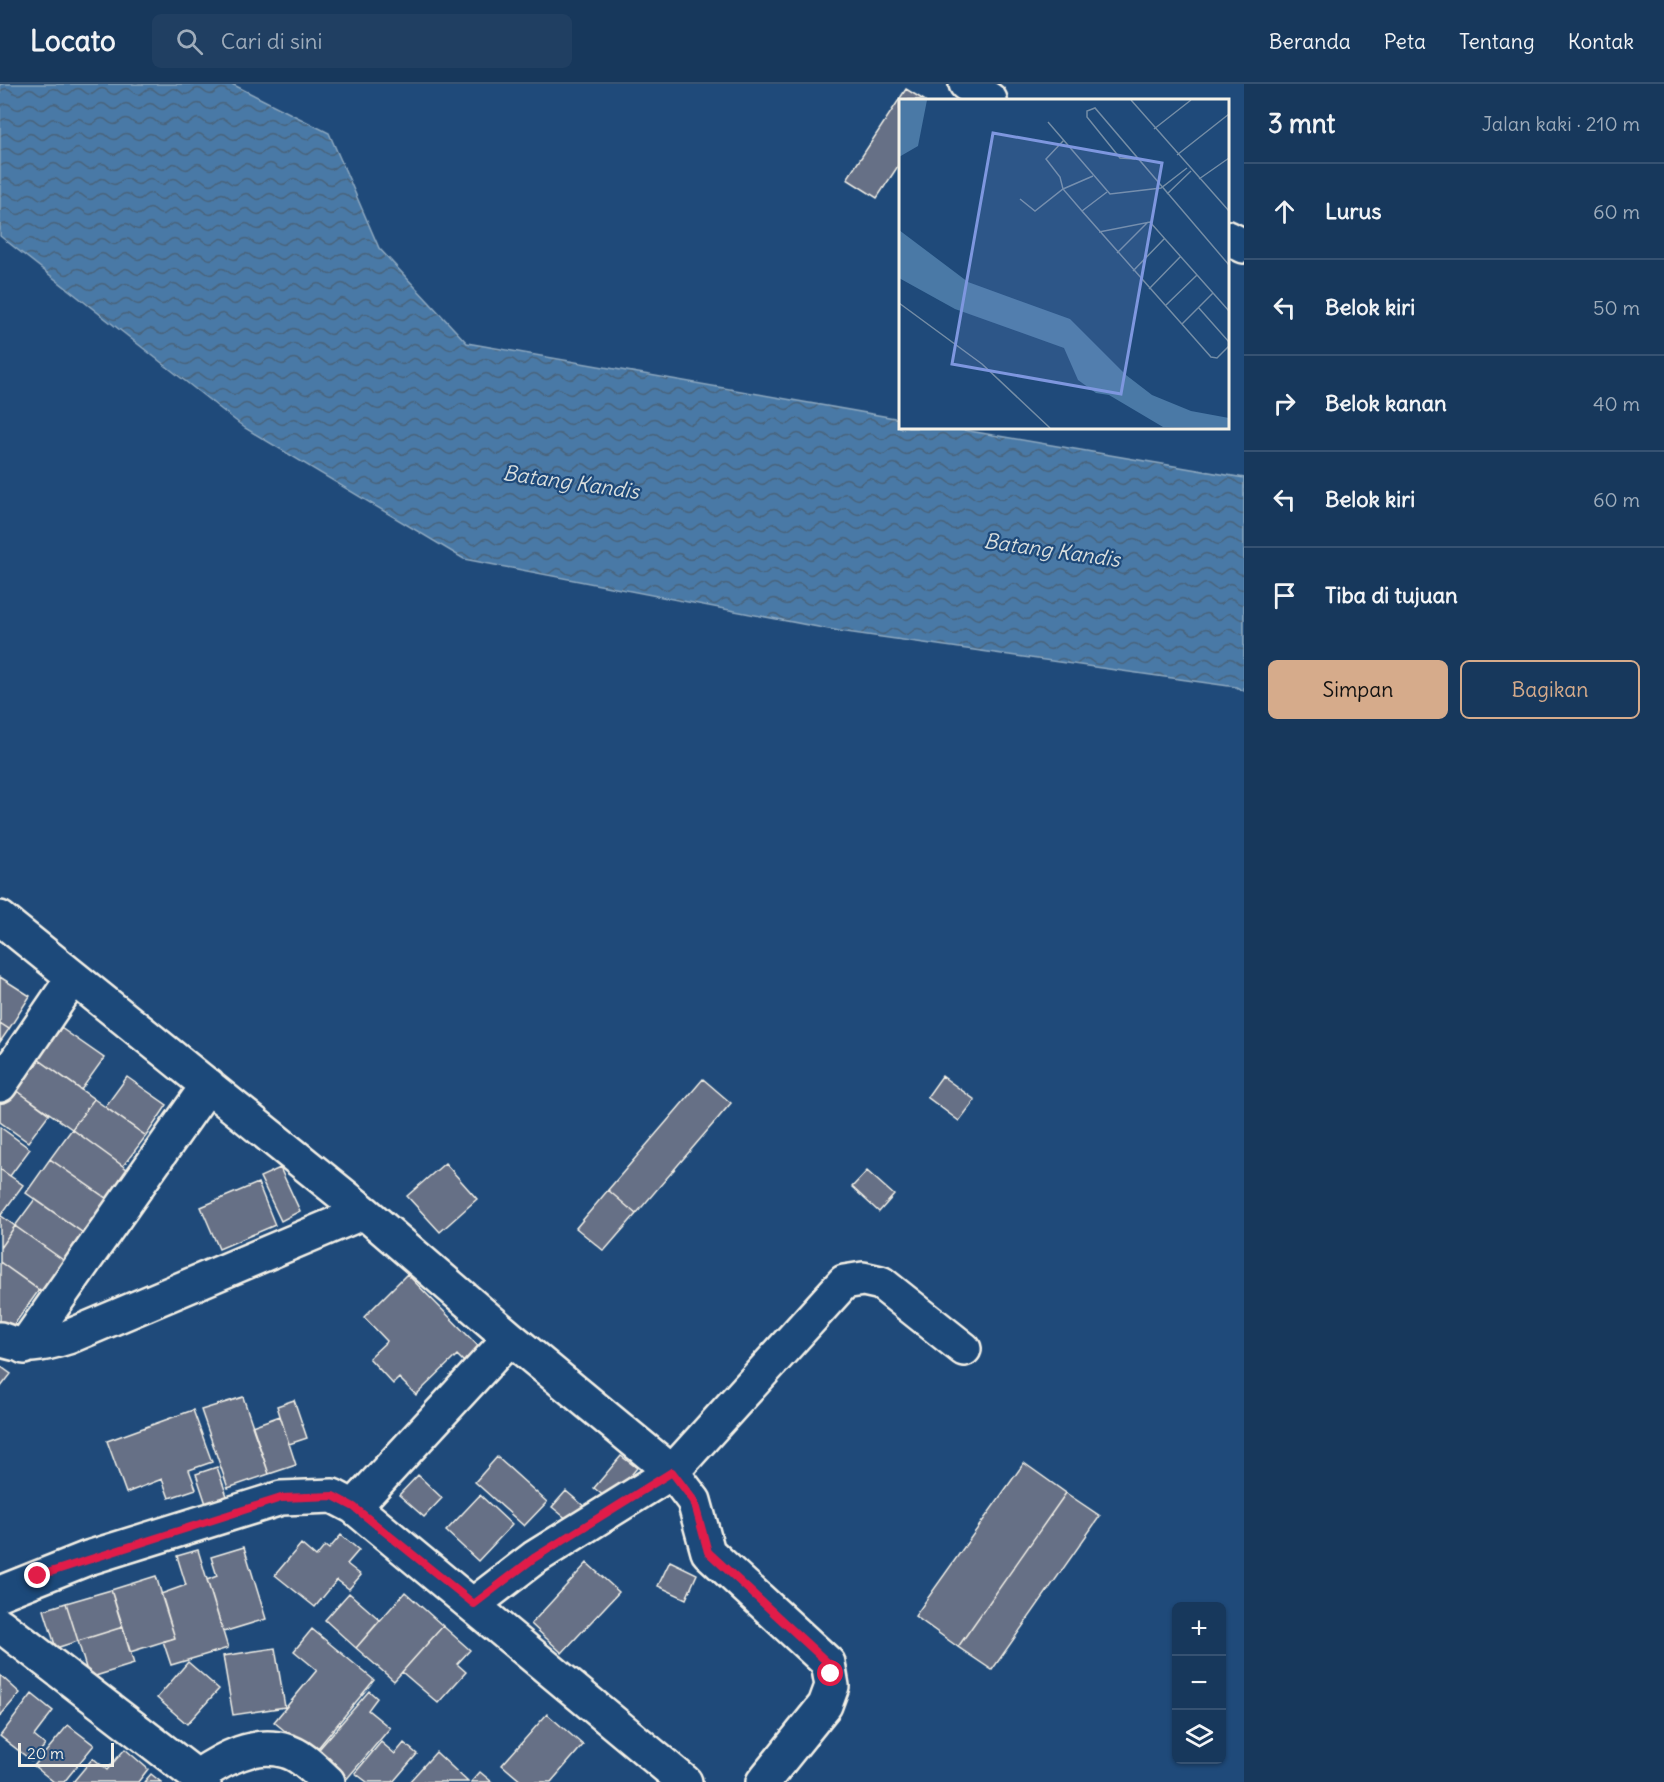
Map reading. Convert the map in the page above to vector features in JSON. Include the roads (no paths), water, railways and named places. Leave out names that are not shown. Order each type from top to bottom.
[{"type":"street","points":[[966,84],[988,99]]},
{"type":"street","points":[[1229,239],[1244,246]]},
{"type":"street","points":[[0,918],[364,1212],[510,1338],[672,1472],[694,1501],[708,1552],[828,1663],[832,1686],[825,1705],[763,1782]]},
{"type":"street","points":[[0,1084],[74,978]]},
{"type":"street","points":[[12,1343],[208,1086]]},
{"type":"street","points":[[12,1343],[44,1345],[68,1337],[364,1212]]},
{"type":"street","points":[[474,1604],[534,1558],[672,1472],[844,1282],[863,1279],[881,1283],[964,1349]]},
{"type":"street","points":[[354,1507],[510,1338]]},
{"type":"street","points":[[0,1593],[88,1558],[281,1498],[333,1496],[354,1507],[474,1604],[685,1782]]},
{"type":"street","points":[[0,1625],[201,1779],[218,1762],[242,1752],[266,1748],[288,1751],[306,1762],[328,1782]]},
{"type":"water","name":"Batang Kandis","points":[[0,84],[232,84],[329,133],[379,248],[467,343],[899,419],[899,429],[958,429],[1244,478],[1244,691],[1236,687],[839,631],[464,559],[245,428],[0,236]]}]
